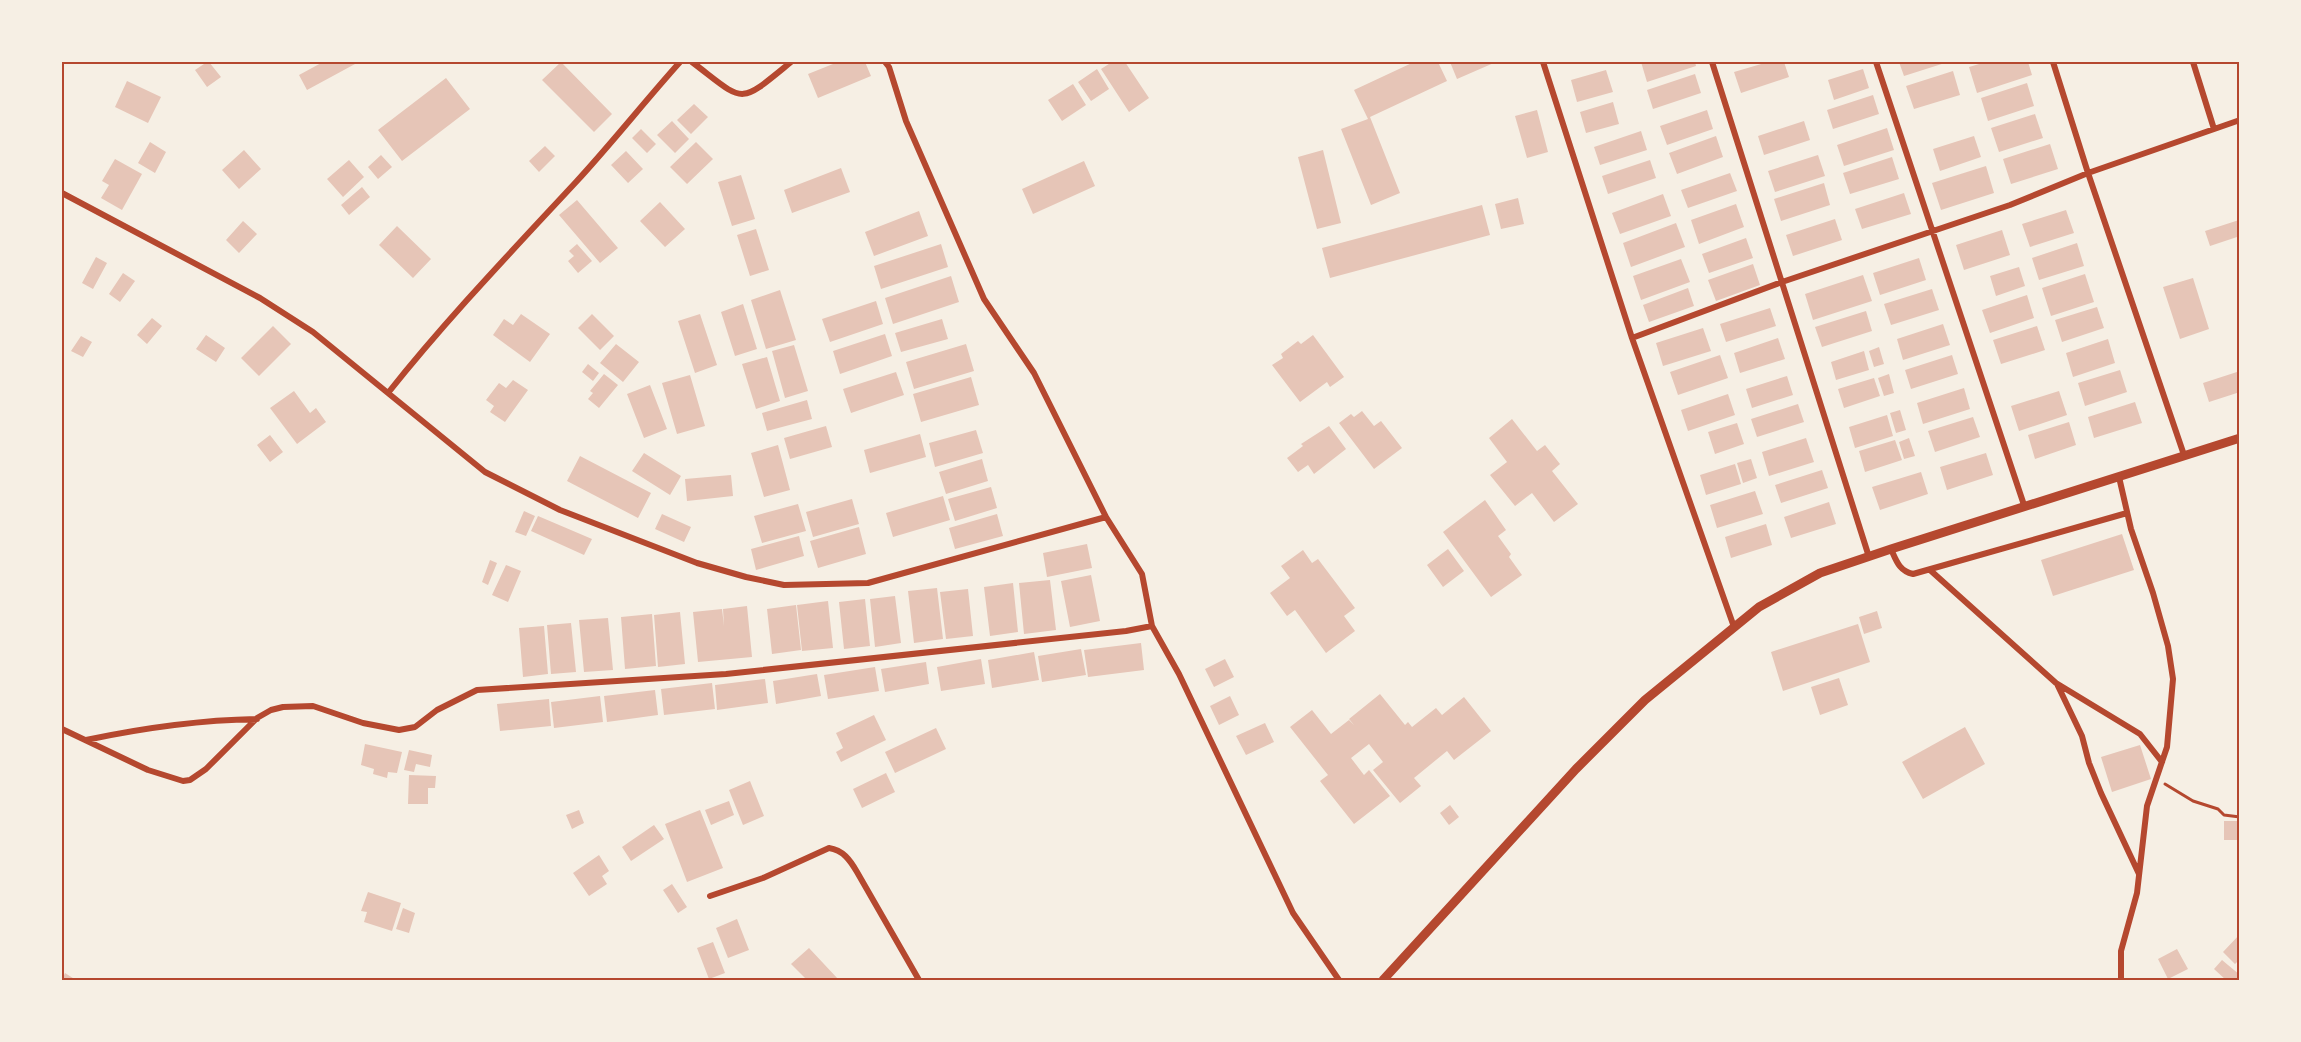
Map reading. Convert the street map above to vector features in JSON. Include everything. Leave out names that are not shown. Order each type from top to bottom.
[{"type":"street","points":[[388,393],[436,334],[504,257],[577,180],[680,62]]},
{"type":"street","points":[[692,62],[723,88],[736,95],[753,93],[791,62]]},
{"type":"street","points":[[885,62],[889,67],[906,121],[984,299],[1034,373],[1106,518],[1142,574],[1152,626],[1179,674],[1214,752],[1293,913],[1340,981]]},
{"type":"street","points":[[1543,62],[1632,338],[1734,627]]},
{"type":"street","points":[[1712,62],[1869,557]]},
{"type":"street","points":[[1876,62],[2024,505]]},
{"type":"street","points":[[2053,62],[2088,173],[2184,455]]},
{"type":"street","points":[[2193,62],[2214,129]]},
{"type":"street","points":[[1632,338],[1782,282],[2010,205],[2088,173],[2240,120]]},
{"type":"street","points":[[62,193],[260,298],[314,332],[485,472],[560,510],[697,563],[784,585],[868,583],[1106,518]]},
{"type":"street","points":[[1383,981],[1576,769],[1645,700],[1759,607],[1820,573],[2024,505],[2240,438]]},
{"type":"street","points":[[2119,477],[2127,513],[2168,646],[2173,679],[2170,725],[2162,762],[2147,806],[2137,893],[2121,951],[2121,981]]},
{"type":"street","points":[[1891,549],[1899,566],[1906,572],[1913,573],[2127,513]]},
{"type":"street","points":[[1930,570],[2056,682],[2140,734],[2162,762]]},
{"type":"street","points":[[62,729],[148,770],[183,781],[190,780],[206,769],[257,718],[282,707],[314,706],[363,723],[399,730],[415,727],[437,710],[477,690],[726,674],[1126,632],[1152,626]]},
{"type":"street","points":[[2056,682],[2076,722],[2101,793],[2139,875]]},
{"type":"street","points":[[85,740],[148,727],[257,718]]},
{"type":"street","points":[[710,896],[772,874],[829,848],[837,849],[848,858],[857,872],[919,981]]},
{"type":"path","points":[[2156,778],[2193,801],[2218,809],[2223,815],[2240,817]]},
{"type":"building","points":[[207,62],[221,77],[207,87],[195,70]]},
{"type":"building","points":[[323,62],[353,62],[355,64],[307,90],[299,75]]},
{"type":"building","points":[[561,62],[612,114],[594,132],[542,80]]},
{"type":"building","points":[[838,62],[865,62],[871,76],[818,98],[808,74]]},
{"type":"building","points":[[1112,62],[1125,62],[1149,98],[1129,112],[1101,69]]},
{"type":"building","points":[[1414,62],[1438,62],[1447,81],[1370,117],[1400,193],[1371,205],[1341,129],[1368,119],[1354,90]]},
{"type":"building","points":[[1450,62],[1496,62],[1457,79]]},
{"type":"building","points":[[1641,62],[1695,62],[1696,66],[1647,82]]},
{"type":"building","points":[[1768,62],[1784,62],[1789,77],[1741,93],[1734,72]]},
{"type":"building","points":[[1899,62],[1948,62],[1904,76]]},
{"type":"building","points":[[1986,62],[2028,62],[2032,75],[1977,93],[1969,67]]},
{"type":"building","points":[[1097,69],[1109,89],[1091,101],[1078,82]]},
{"type":"building","points":[[1863,69],[1869,88],[1834,100],[1828,80]]},
{"type":"building","points":[[1606,70],[1613,92],[1577,102],[1571,80]]},
{"type":"building","points":[[1953,71],[1960,95],[1914,109],[1906,86]]},
{"type":"building","points":[[1695,74],[1701,93],[1653,109],[1647,90]]},
{"type":"building","points":[[446,78],[470,109],[402,161],[378,130]]},
{"type":"building","points":[[127,81],[161,97],[148,123],[115,107]]},
{"type":"building","points":[[2027,83],[2034,106],[1988,121],[1981,98]]},
{"type":"building","points":[[1073,84],[1086,105],[1062,121],[1048,100]]},
{"type":"building","points":[[1873,95],[1879,114],[1833,129],[1827,110]]},
{"type":"building","points":[[1613,102],[1619,124],[1586,133],[1580,112]]},
{"type":"building","points":[[694,104],[708,117],[691,134],[677,120]]},
{"type":"building","points":[[1537,110],[1548,152],[1527,158],[1515,116]]},
{"type":"building","points":[[1707,110],[1713,129],[1667,145],[1660,126]]},
{"type":"building","points":[[2035,114],[2043,138],[1999,152],[1991,128]]},
{"type":"building","points":[[672,121],[689,139],[675,153],[657,135]]},
{"type":"building","points":[[1804,121],[1810,140],[1764,155],[1758,136]]},
{"type":"building","points":[[1887,128],[1894,150],[1844,166],[1837,145]]},
{"type":"building","points":[[641,129],[656,144],[647,153],[632,138]]},
{"type":"building","points":[[1641,131],[1647,150],[1600,165],[1594,147]]},
{"type":"building","points":[[1716,136],[1723,157],[1677,174],[1669,153]]},
{"type":"building","points":[[1974,136],[1981,157],[1940,171],[1933,149]]},
{"type":"building","points":[[150,142],[166,152],[155,173],[138,163]]},
{"type":"building","points":[[696,142],[713,159],[687,184],[670,167]]},
{"type":"building","points":[[2050,144],[2058,169],[2011,184],[2003,159]]},
{"type":"building","points":[[545,146],[555,156],[539,172],[529,161]]},
{"type":"building","points":[[244,150],[261,169],[239,189],[222,170]]},
{"type":"building","points":[[1323,150],[1341,223],[1317,229],[1298,157]]},
{"type":"building","points":[[626,151],[643,169],[628,183],[611,165]]},
{"type":"building","points":[[381,155],[392,167],[378,179],[368,167]]},
{"type":"building","points":[[1818,155],[1825,176],[1775,192],[1768,171]]},
{"type":"building","points":[[1892,157],[1899,179],[1850,194],[1843,173]]},
{"type":"building","points":[[115,159],[142,174],[122,210],[101,198],[109,185],[102,181]]},
{"type":"building","points":[[349,160],[364,177],[343,197],[327,179]]},
{"type":"building","points":[[1650,160],[1656,178],[1608,194],[1602,176]]},
{"type":"building","points":[[1084,161],[1095,186],[1033,214],[1022,189]]},
{"type":"building","points":[[1986,166],[1994,193],[1941,210],[1932,183]]},
{"type":"building","points":[[841,168],[850,192],[792,213],[784,190]]},
{"type":"building","points":[[1730,173],[1737,191],[1688,208],[1681,190]]},
{"type":"building","points":[[741,175],[755,219],[732,226],[718,182]]},
{"type":"building","points":[[1824,183],[1830,205],[1781,221],[1774,199]]},
{"type":"building","points":[[362,187],[370,197],[349,215],[341,205]]},
{"type":"building","points":[[1904,193],[1911,214],[1862,229],[1855,209]]},
{"type":"building","points":[[1663,194],[1671,216],[1620,234],[1612,213]]},
{"type":"building","points":[[1518,198],[1524,224],[1501,229],[1495,204]]},
{"type":"building","points":[[577,200],[618,248],[600,263],[559,215]]},
{"type":"building","points":[[660,202],[685,229],[665,247],[640,221]]},
{"type":"building","points":[[1736,204],[1744,227],[1699,244],[1691,220]]},
{"type":"building","points":[[1482,205],[1490,235],[1330,278],[1322,248]]},
{"type":"building","points":[[2066,210],[2074,233],[2030,247],[2022,224]]},
{"type":"building","points":[[919,211],[928,236],[874,256],[865,232]]},
{"type":"building","points":[[1835,219],[1842,240],[1793,256],[1786,235]]},
{"type":"building","points":[[2239,220],[2240,236],[2210,246],[2205,231]]},
{"type":"building","points":[[243,221],[257,234],[239,253],[226,240]]},
{"type":"building","points":[[1676,223],[1685,247],[1631,267],[1623,243]]},
{"type":"building","points":[[397,226],[431,259],[413,278],[379,245]]},
{"type":"building","points":[[756,229],[769,270],[750,276],[737,235]]},
{"type":"building","points":[[2002,230],[2010,255],[1964,270],[1956,245]]},
{"type":"building","points":[[1746,238],[1753,258],[1709,273],[1702,254]]},
{"type":"building","points":[[2077,243],[2084,266],[2039,280],[2032,258]]},
{"type":"building","points":[[577,244],[592,261],[578,273],[568,261],[574,256],[569,251]]},
{"type":"building","points":[[941,244],[948,267],[881,289],[874,266]]},
{"type":"building","points":[[96,257],[107,263],[93,289],[82,283]]},
{"type":"building","points":[[1919,258],[1926,280],[1880,295],[1873,273]]},
{"type":"building","points":[[1681,259],[1690,282],[1641,300],[1633,276]]},
{"type":"building","points":[[1753,264],[1760,285],[1716,301],[1708,280]]},
{"type":"building","points":[[2019,267],[2025,286],[1996,296],[1990,276]]},
{"type":"building","points":[[123,273],[135,281],[120,302],[109,294]]},
{"type":"building","points":[[2085,274],[2094,302],[2051,316],[2042,288]]},
{"type":"building","points":[[1863,275],[1872,301],[1813,320],[1805,294]]},
{"type":"building","points":[[951,276],[959,302],[893,324],[885,298]]},
{"type":"building","points":[[2193,278],[2209,329],[2180,339],[2163,287]]},
{"type":"building","points":[[1688,288],[1694,306],[1649,322],[1643,305]]},
{"type":"building","points":[[1932,289],[1939,310],[1891,325],[1884,304]]},
{"type":"building","points":[[780,290],[796,340],[766,349],[751,300]]},
{"type":"building","points":[[2027,295],[2034,318],[1990,333],[1982,310]]},
{"type":"building","points":[[876,301],[883,324],[830,342],[822,319]]},
{"type":"building","points":[[743,304],[757,349],[735,356],[721,312]]},
{"type":"building","points":[[2097,307],[2104,328],[2062,342],[2055,320]]},
{"type":"building","points":[[1770,308],[1776,326],[1726,342],[1720,324]]},
{"type":"building","points":[[1866,311],[1872,331],[1822,347],[1815,327]]},
{"type":"building","points":[[521,314],[550,334],[530,362],[493,335],[504,319],[513,325]]},
{"type":"building","points":[[592,314],[614,336],[600,350],[578,328]]},
{"type":"building","points":[[700,314],[717,365],[695,373],[678,321]]},
{"type":"building","points":[[152,318],[162,326],[147,344],[137,335]]},
{"type":"building","points":[[942,319],[948,339],[901,352],[895,333]]},
{"type":"building","points":[[1943,324],[1950,345],[1903,360],[1897,339]]},
{"type":"building","points":[[273,326],[291,344],[259,376],[241,358]]},
{"type":"building","points":[[2037,326],[2045,350],[2001,364],[1993,340]]},
{"type":"building","points":[[1703,328],[1711,351],[1663,366],[1656,343]]},
{"type":"building","points":[[885,334],[892,356],[840,374],[833,351]]},
{"type":"building","points":[[206,335],[225,348],[216,362],[196,349]]},
{"type":"building","points":[[1313,335],[1344,377],[1330,387],[1327,382],[1300,402],[1272,365],[1283,358],[1281,354],[1298,341],[1301,344]]},
{"type":"building","points":[[81,336],[92,342],[83,357],[71,351]]},
{"type":"building","points":[[1778,338],[1785,359],[1740,373],[1734,353]]},
{"type":"building","points":[[2108,339],[2115,363],[2073,377],[2066,353]]},
{"type":"building","points":[[616,344],[639,362],[623,382],[600,363]]},
{"type":"building","points":[[966,344],[974,371],[914,389],[906,362]]},
{"type":"building","points":[[794,345],[808,391],[785,398],[772,351]]},
{"type":"building","points":[[1879,347],[1884,364],[1874,367],[1869,351]]},
{"type":"building","points":[[1864,351],[1869,370],[1836,380],[1831,362]]},
{"type":"building","points":[[1720,355],[1728,378],[1678,395],[1670,372]]},
{"type":"building","points":[[1952,355],[1958,374],[1911,389],[1905,370]]},
{"type":"building","points":[[767,357],[780,401],[756,409],[742,364]]},
{"type":"building","points":[[588,364],[599,373],[593,381],[582,372]]},
{"type":"building","points":[[2120,370],[2127,392],[2085,406],[2078,383]]},
{"type":"building","points":[[2240,371],[2240,392],[2209,402],[2203,383]]},
{"type":"building","points":[[896,372],[904,395],[851,413],[843,389]]},
{"type":"building","points":[[604,374],[618,385],[599,408],[588,399],[593,393],[590,391]]},
{"type":"building","points":[[1889,374],[1894,393],[1884,396],[1878,378]]},
{"type":"building","points":[[690,375],[705,426],[677,434],[662,383]]},
{"type":"building","points":[[1787,376],[1793,395],[1752,408],[1746,389]]},
{"type":"building","points":[[971,377],[979,405],[921,422],[913,394]]},
{"type":"building","points":[[1874,378],[1880,396],[1844,408],[1838,389]]},
{"type":"building","points":[[513,380],[528,390],[505,422],[490,412],[494,406],[486,400],[499,383],[506,388]]},
{"type":"building","points":[[650,385],[667,429],[644,438],[627,394]]},
{"type":"building","points":[[1964,388],[1970,409],[1923,424],[1917,403]]},
{"type":"building","points":[[294,391],[310,413],[316,408],[326,422],[297,444],[270,408]]},
{"type":"building","points":[[2059,391],[2067,415],[2019,431],[2011,406]]},
{"type":"building","points":[[1728,394],[1735,415],[1688,431],[1681,410]]},
{"type":"building","points":[[807,400],[812,419],[767,431],[762,413]]},
{"type":"building","points":[[2135,402],[2142,423],[2094,438],[2088,417]]},
{"type":"building","points":[[1798,404],[1804,422],[1757,437],[1751,419]]},
{"type":"building","points":[[1900,410],[1906,430],[1896,433],[1890,413]]},
{"type":"building","points":[[1362,411],[1374,426],[1381,421],[1402,448],[1374,469],[1339,423],[1351,414],[1354,417]]},
{"type":"building","points":[[1887,415],[1893,436],[1855,448],[1849,427]]},
{"type":"building","points":[[1973,417],[1980,437],[1935,452],[1928,431]]},
{"type":"building","points":[[1512,419],[1537,451],[1545,445],[1560,464],[1552,471],[1578,504],[1554,522],[1532,493],[1515,506],[1490,475],[1507,462],[1489,438]]},
{"type":"building","points":[[2069,422],[2076,445],[2035,459],[2028,435]]},
{"type":"building","points":[[1737,423],[1744,444],[1715,454],[1708,432]]},
{"type":"building","points":[[826,426],[832,447],[790,459],[784,438]]},
{"type":"building","points":[[1329,426],[1346,449],[1314,474],[1308,465],[1298,472],[1287,458],[1303,446],[1301,444]]},
{"type":"building","points":[[976,430],[983,453],[935,467],[929,443]]},
{"type":"building","points":[[920,434],[926,457],[870,473],[864,450]]},
{"type":"building","points":[[270,435],[283,452],[270,462],[257,445]]},
{"type":"building","points":[[1806,438],[1814,462],[1769,476],[1762,452]]},
{"type":"building","points":[[1909,438],[1915,456],[1904,459],[1899,442]]},
{"type":"building","points":[[1895,440],[1902,460],[1865,472],[1859,451]]},
{"type":"building","points":[[778,445],[790,490],[764,497],[751,453]]},
{"type":"building","points":[[644,453],[681,476],[670,495],[632,471]]},
{"type":"building","points":[[1986,453],[1993,475],[1947,490],[1940,467]]},
{"type":"building","points":[[580,456],[651,493],[638,518],[567,481]]},
{"type":"building","points":[[982,459],[988,481],[946,494],[939,472]]},
{"type":"building","points":[[1751,459],[1757,478],[1743,483],[1737,463]]},
{"type":"building","points":[[1735,464],[1741,484],[1706,495],[1700,475]]},
{"type":"building","points":[[1822,470],[1828,488],[1781,503],[1775,485]]},
{"type":"building","points":[[1921,472],[1928,494],[1880,510],[1872,487]]},
{"type":"building","points":[[731,475],[733,496],[687,501],[685,479]]},
{"type":"building","points":[[991,487],[997,508],[955,521],[948,499]]},
{"type":"building","points":[[1755,491],[1763,514],[1717,528],[1710,505]]},
{"type":"building","points":[[943,496],[950,520],[893,537],[886,513]]},
{"type":"building","points":[[852,499],[859,524],[813,537],[806,512]]},
{"type":"building","points":[[1485,500],[1506,530],[1498,536],[1522,575],[1491,597],[1443,532]]},
{"type":"building","points":[[1829,502],[1836,524],[1791,538],[1784,517]]},
{"type":"building","points":[[798,504],[806,531],[762,543],[754,516]]},
{"type":"building","points":[[524,511],[535,516],[526,536],[515,532]]},
{"type":"building","points":[[662,514],[691,527],[684,542],[655,529]]},
{"type":"building","points":[[997,514],[1003,536],[955,549],[949,528]]},
{"type":"building","points":[[538,516],[592,539],[584,555],[531,531]]},
{"type":"building","points":[[1766,524],[1772,545],[1731,558],[1725,537]]},
{"type":"building","points":[[859,527],[866,554],[818,568],[810,541]]},
{"type":"building","points":[[2122,534],[2134,570],[2053,596],[2041,560]]},
{"type":"building","points":[[799,536],[804,556],[756,570],[751,549]]},
{"type":"building","points":[[1087,544],[1092,568],[1047,577],[1043,553]]},
{"type":"building","points":[[1448,549],[1464,571],[1443,587],[1427,565]]},
{"type":"building","points":[[1303,550],[1312,563],[1318,559],[1355,608],[1344,616],[1355,631],[1326,653],[1295,610],[1287,616],[1270,593],[1290,578],[1281,566]]},
{"type":"building","points":[[490,560],[497,563],[488,585],[482,582]]},
{"type":"building","points":[[506,565],[521,571],[508,602],[492,595]]},
{"type":"building","points":[[1091,575],[1100,621],[1070,627],[1061,581]]},
{"type":"building","points":[[1050,580],[1056,630],[1024,634],[1019,583]]},
{"type":"building","points":[[1013,583],[1018,632],[990,636],[984,587]]},
{"type":"building","points":[[937,588],[943,639],[914,643],[908,591]]},
{"type":"building","points":[[968,589],[973,636],[946,639],[940,592]]},
{"type":"building","points":[[895,596],[901,643],[875,647],[870,599]]},
{"type":"building","points":[[865,599],[870,646],[844,649],[839,602]]},
{"type":"building","points":[[828,601],[833,648],[802,651],[797,605]]},
{"type":"building","points":[[796,605],[801,650],[772,654],[767,609]]},
{"type":"building","points":[[747,606],[752,657],[698,662],[693,612],[722,609],[724,626],[723,609]]},
{"type":"building","points":[[1877,611],[1882,628],[1864,634],[1859,617]]},
{"type":"building","points":[[680,612],[685,664],[658,667],[654,615]]},
{"type":"building","points":[[652,614],[656,666],[625,669],[621,617]]},
{"type":"building","points":[[608,618],[613,670],[584,672],[579,620]]},
{"type":"building","points":[[571,623],[576,672],[551,674],[547,625]]},
{"type":"building","points":[[1858,624],[1870,662],[1783,691],[1771,652]]},
{"type":"building","points":[[544,626],[548,674],[523,677],[519,628]]},
{"type":"building","points":[[1141,643],[1144,670],[1088,677],[1084,650]]},
{"type":"building","points":[[1081,649],[1086,675],[1042,682],[1038,656]]},
{"type":"building","points":[[1034,652],[1039,680],[992,688],[988,660]]},
{"type":"building","points":[[981,659],[985,684],[941,691],[937,667]]},
{"type":"building","points":[[1225,659],[1234,677],[1214,687],[1205,669]]},
{"type":"building","points":[[926,662],[929,684],[885,692],[881,669]]},
{"type":"building","points":[[875,667],[879,691],[828,699],[824,675]]},
{"type":"building","points":[[817,674],[821,696],[776,704],[773,681]]},
{"type":"building","points":[[1839,678],[1848,705],[1820,715],[1811,687]]},
{"type":"building","points":[[765,679],[768,703],[717,710],[715,685]]},
{"type":"building","points":[[712,683],[715,709],[664,715],[661,689]]},
{"type":"building","points":[[655,690],[658,715],[607,722],[604,696]]},
{"type":"building","points":[[1380,694],[1405,725],[1408,722],[1412,727],[1436,708],[1442,715],[1464,697],[1491,731],[1454,760],[1447,751],[1414,778],[1421,786],[1400,803],[1373,770],[1383,762],[1369,744],[1351,758],[1364,775],[1369,770],[1390,796],[1354,824],[1320,781],[1328,775],[1290,727],[1312,710],[1331,734],[1349,720],[1354,725],[1349,719]]},
{"type":"building","points":[[600,696],[603,722],[554,728],[551,702]]},
{"type":"building","points":[[1230,696],[1239,715],[1219,725],[1210,706]]},
{"type":"building","points":[[549,699],[551,726],[500,731],[497,704]]},
{"type":"building","points":[[874,715],[886,740],[841,762],[836,752],[843,748],[836,733]]},
{"type":"building","points":[[1265,723],[1274,742],[1246,755],[1236,736]]},
{"type":"building","points":[[1965,727],[1985,764],[1923,799],[1902,762]]},
{"type":"building","points":[[936,728],[946,749],[895,773],[885,752]]},
{"type":"building","points":[[365,744],[402,752],[397,773],[388,772],[387,778],[373,774],[374,769],[361,765]]},
{"type":"building","points":[[2140,745],[2151,779],[2112,792],[2101,757]]},
{"type":"building","points":[[409,750],[432,755],[430,767],[416,764],[414,772],[404,770]]},
{"type":"building","points":[[886,773],[895,792],[862,808],[853,789]]},
{"type":"building","points":[[409,775],[436,776],[435,788],[428,788],[428,804],[408,804]]},
{"type":"building","points":[[750,781],[764,816],[743,825],[729,790]]},
{"type":"building","points":[[729,801],[734,815],[711,825],[705,810]]},
{"type":"building","points":[[1450,805],[1459,817],[1449,825],[1440,813]]},
{"type":"building","points":[[579,810],[584,823],[572,829],[566,815]]},
{"type":"building","points":[[700,810],[723,868],[687,882],[665,824]]},
{"type":"building","points":[[2224,821],[2240,821],[2240,840],[2224,840]]},
{"type":"building","points":[[654,825],[664,839],[631,861],[622,847]]},
{"type":"building","points":[[599,855],[609,871],[602,876],[607,884],[589,896],[573,873]]},
{"type":"building","points":[[672,884],[687,907],[678,913],[663,890]]},
{"type":"building","points":[[368,892],[401,903],[392,931],[364,922],[367,912],[361,911]]},
{"type":"building","points":[[403,908],[415,913],[409,933],[396,929]]},
{"type":"building","points":[[737,919],[749,950],[728,958],[716,928]]},
{"type":"building","points":[[2240,934],[2240,959],[2235,964],[2223,952]]},
{"type":"building","points":[[713,942],[725,973],[709,979],[697,948]]},
{"type":"building","points":[[809,948],[837,980],[807,980],[791,964]]},
{"type":"building","points":[[2177,949],[2188,969],[2168,979],[2158,959]]},
{"type":"building","points":[[2222,960],[2240,975],[2237,980],[2226,980],[2214,969]]},
{"type":"building","points":[[65,973],[76,980],[62,980]]}]
